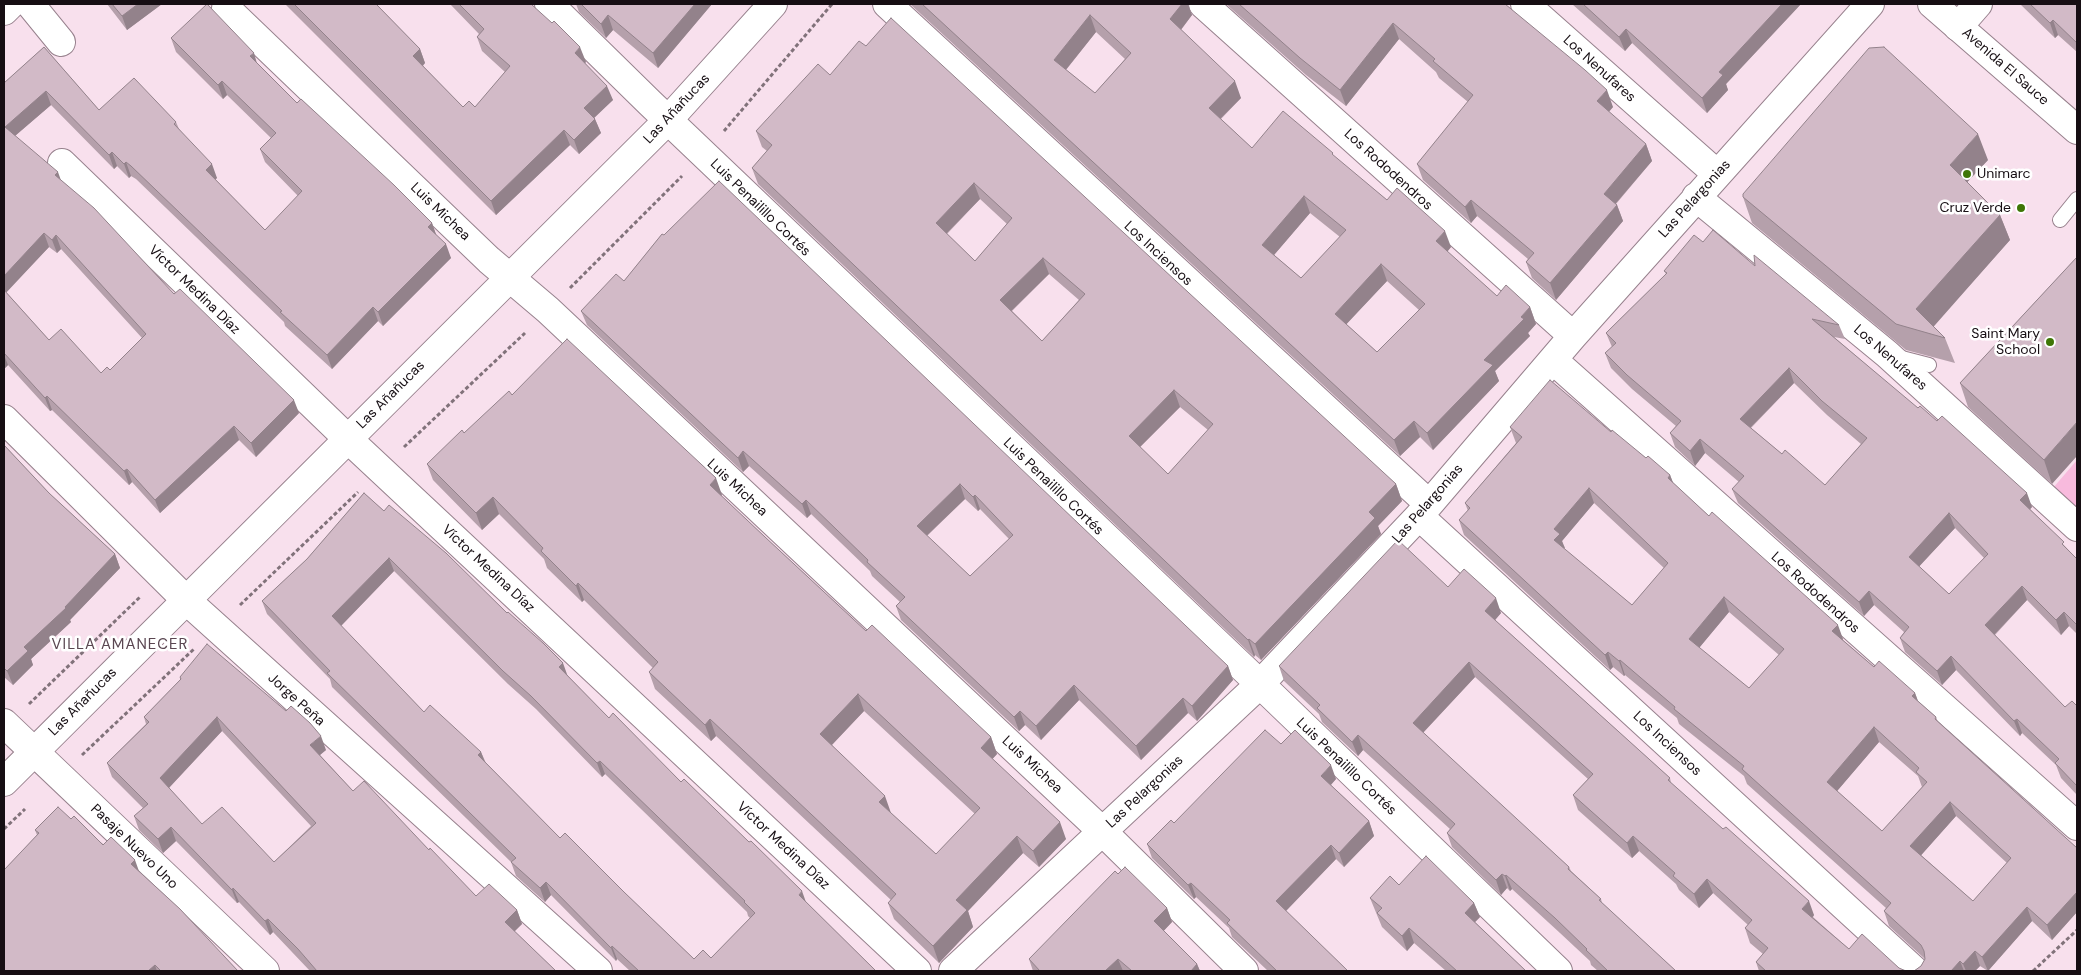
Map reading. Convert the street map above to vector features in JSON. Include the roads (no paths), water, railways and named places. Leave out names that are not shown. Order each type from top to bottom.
[{"type":"street","points":[[4,11],[11,4]]},
{"type":"street","points":[[30,4],[61,42]]},
{"type":"street","name":"Luis Penailillo Cortés","points":[[549,4],[1558,971]]},
{"type":"street","name":"Las Añañucas","points":[[4,782],[668,120],[773,4]]},
{"type":"street","name":"Los Inciensos","points":[[887,4],[1914,971]]},
{"type":"street","name":"Los Rododendros","points":[[1203,4],[1573,336]]},
{"type":"street","name":"Los Nenufares","points":[[1525,4],[1717,174]]},
{"type":"street","name":"Las Pelargonias","points":[[953,971],[1260,684],[1424,510],[1573,336],[1870,4]]},
{"type":"street","name":"Avenida El Sauce","points":[[1932,4],[2077,130]]},
{"type":"street","points":[[1958,27],[1978,4]]},
{"type":"street","name":"Luis Michea","points":[[226,8],[489,260],[548,310],[1103,832],[1244,971]]},
{"type":"street","name":"Víctor Medina Díaz","points":[[62,163],[348,439],[917,971]]},
{"type":"street","name":"Los Nenufares","points":[[1696,197],[1887,354],[2077,526]]},
{"type":"street","name":"Los Rododendros","points":[[1553,360],[2077,826]]},
{"type":"street","name":"Jorge Peña","points":[[4,419],[216,628],[598,971]]},
{"type":"street","name":"Pasaje Nuevo Uno","points":[[4,723],[265,971]]},
{"type":"lane","points":[[2060,220],[2077,199]]},
{"type":"lane","points":[[1887,354],[1929,365]]},
{"type":"place","name":"Unimarc","points":[[1967,174]]},
{"type":"place","name":"Cruz Verde","points":[[2021,208]]},
{"type":"place","name":"Saint Mary School","points":[[2050,342]]},
{"type":"district","name":"VILLA AMANECER","points":[[120,645]]}]
